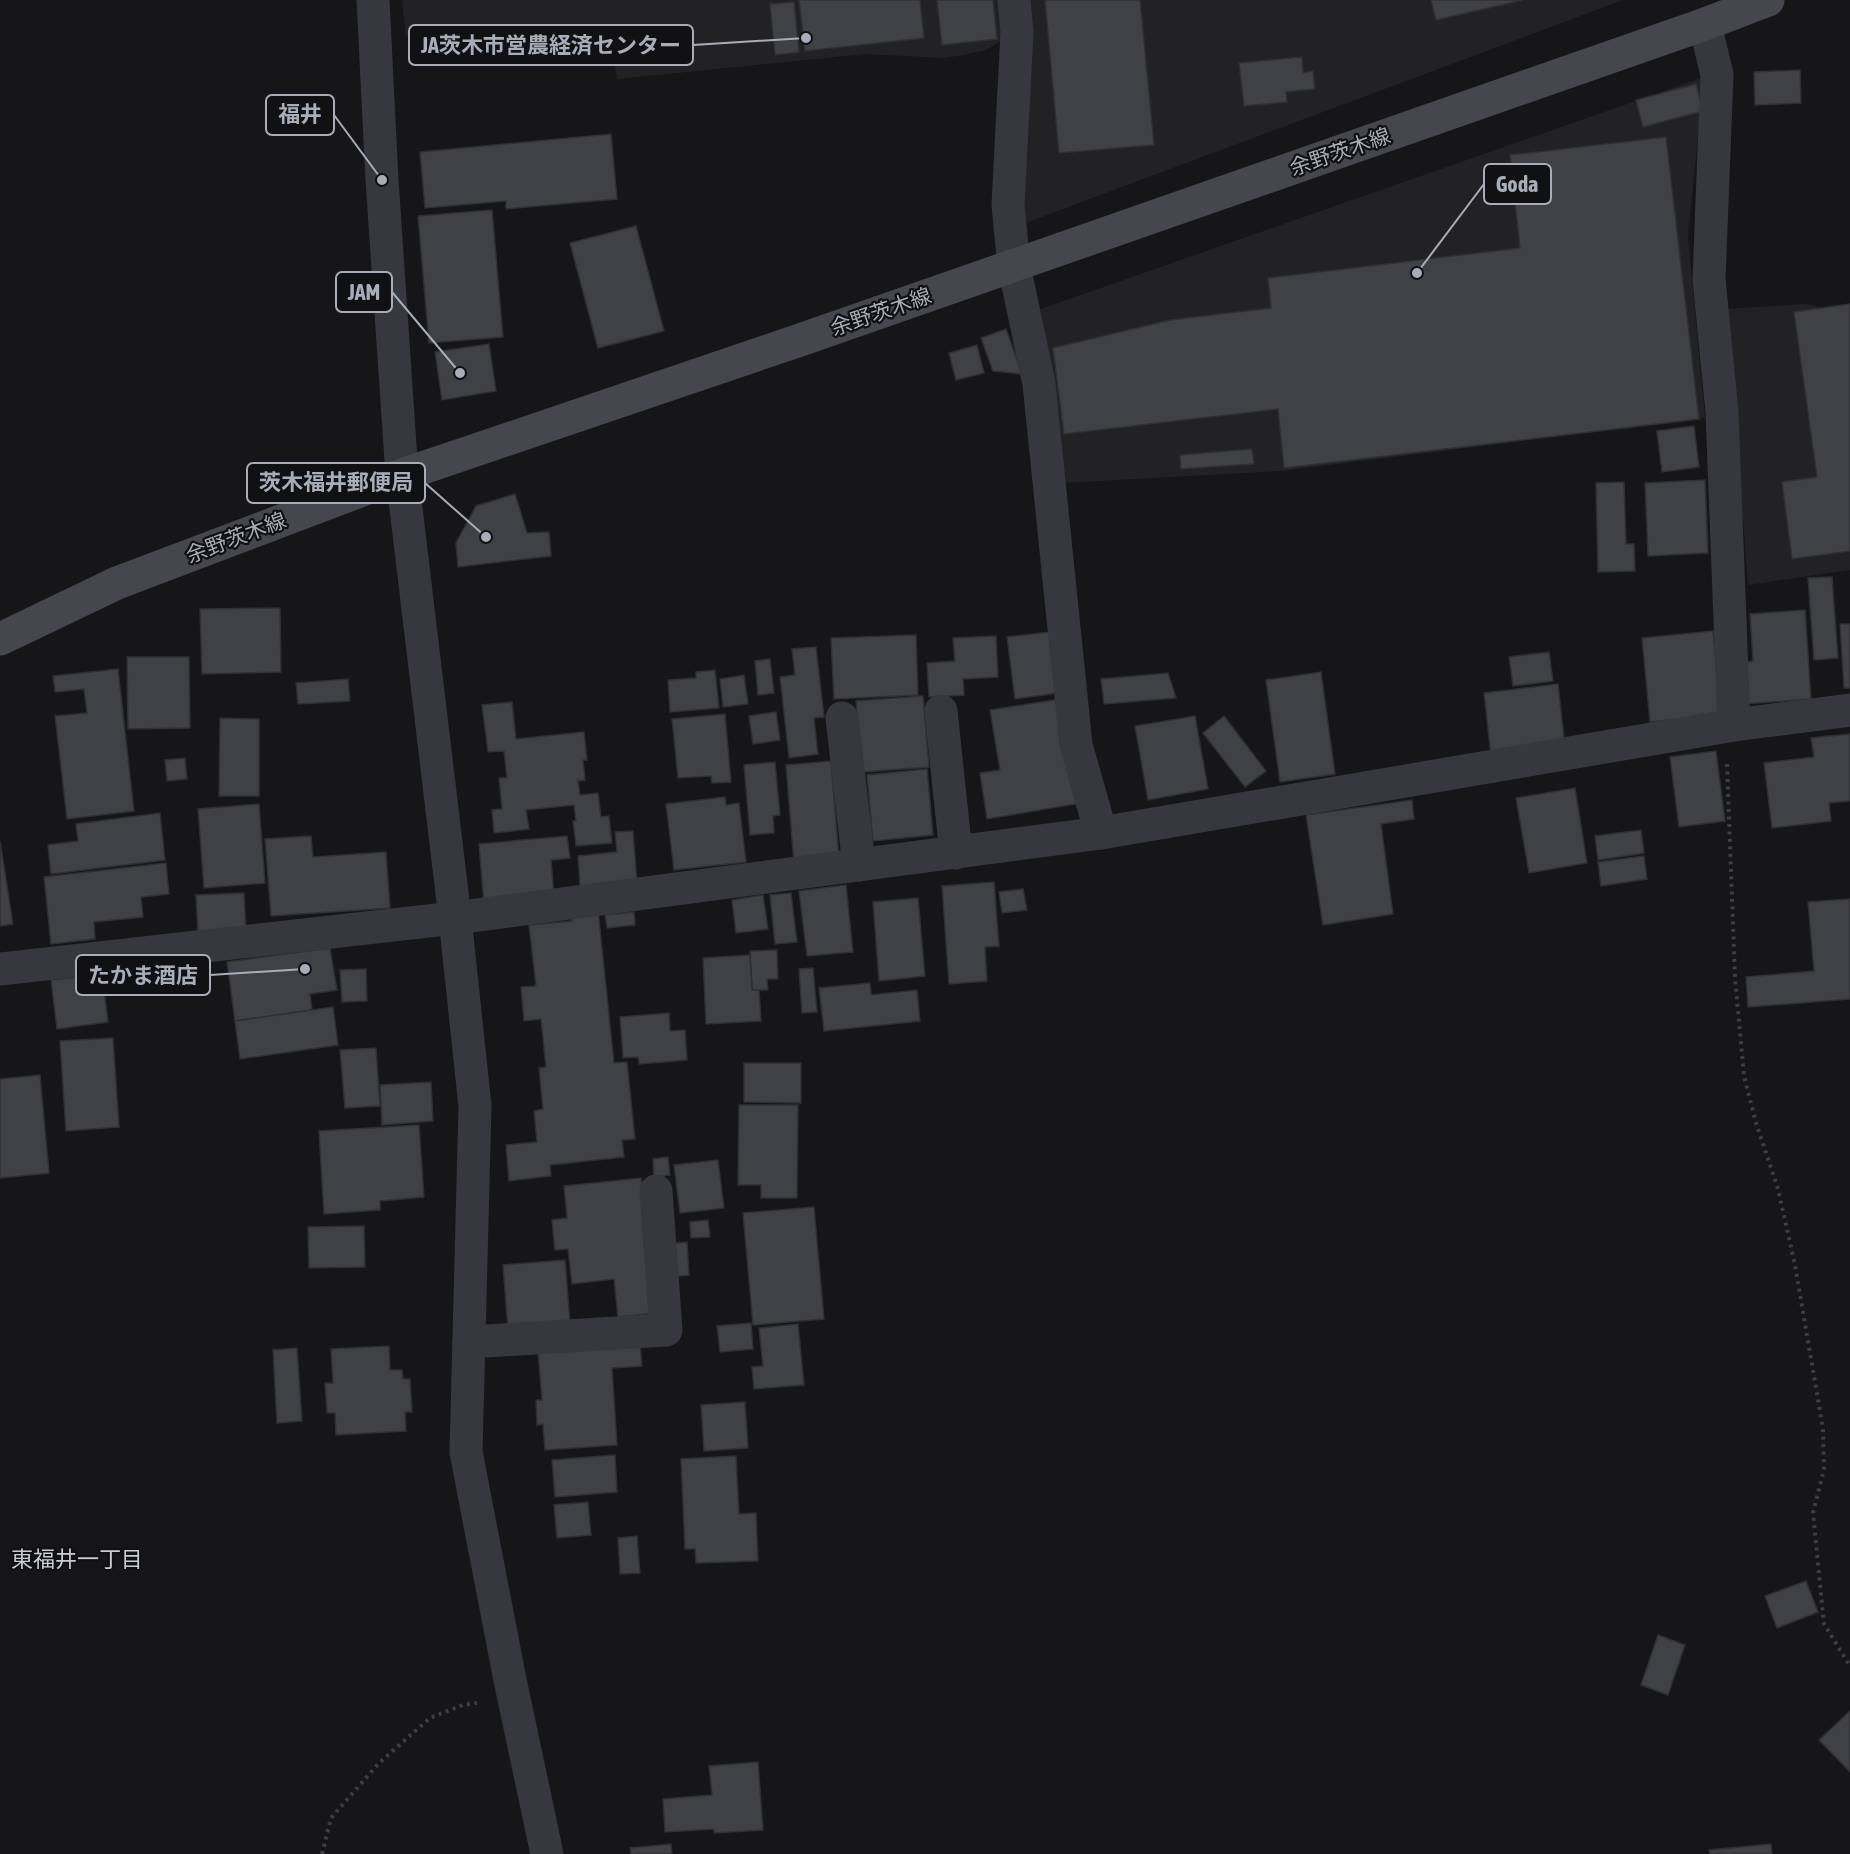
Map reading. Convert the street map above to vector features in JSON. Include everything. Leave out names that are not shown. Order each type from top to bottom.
[{"type":"main road","name":"余野茨木線","points":[[0,639],[117,584],[402,475],[1014,266],[1705,24],[1755,2]]},
{"type":"street","points":[[373,0],[382,180],[402,475],[455,918],[475,1107],[466,1452],[547,1854]]},
{"type":"street","points":[[1014,0],[1017,32],[1008,205],[1014,266],[1039,384],[1076,745],[1101,833]]},
{"type":"street","points":[[1705,24],[1717,75],[1709,279],[1722,412],[1730,726]]},
{"type":"street","points":[[0,969],[455,918],[1101,833],[1730,726],[1850,710]]},
{"type":"street","points":[[941,711],[956,853]]},
{"type":"street","points":[[842,718],[859,865]]},
{"type":"street","points":[[469,1342],[666,1330],[656,1191]]},
{"type":"path","points":[[1730,726],[1735,978],[1744,1076],[1756,1123],[1778,1189],[1795,1265],[1823,1429],[1824,1468],[1813,1513],[1824,1624],[1850,1666]]},
{"type":"path","points":[[322,1854],[331,1818],[380,1763],[430,1718],[463,1705],[514,1696]]},
{"type":"shaded area","points":[[402,0],[999,0],[1002,41],[983,51],[946,58],[865,54],[617,79],[609,28],[406,36]]},
{"type":"shaded area","points":[[1024,0],[1623,0],[1023,224]]},
{"type":"shaded area","points":[[1704,77],[1688,236],[1705,418],[1281,471],[1061,483],[1035,311]]},
{"type":"shaded area","points":[[1805,304],[1847,313],[1850,309],[1850,570],[1748,585],[1727,309]]},
{"type":"building","points":[[799,0],[920,0],[924,38],[805,51]]},
{"type":"building","points":[[937,0],[993,0],[997,39],[942,45]]},
{"type":"building","points":[[1045,0],[1140,0],[1154,145],[1059,153]]},
{"type":"building","points":[[1431,0],[1523,0],[1436,20]]},
{"type":"building","points":[[794,2],[799,52],[775,55],[770,4]]},
{"type":"building","points":[[1302,57],[1303,73],[1313,71],[1315,89],[1286,92],[1287,102],[1244,106],[1239,63]]},
{"type":"building","points":[[1800,70],[1801,103],[1755,105],[1754,72]]},
{"type":"building","points":[[1696,84],[1703,111],[1643,127],[1636,100]]},
{"type":"building","points":[[611,134],[617,199],[506,209],[506,201],[425,208],[420,152]]},
{"type":"building","points":[[1666,137],[1699,419],[1284,468],[1278,409],[1064,434],[1053,348],[1170,320],[1271,308],[1268,278],[1520,248],[1510,155]]},
{"type":"building","points":[[492,210],[503,337],[429,343],[418,216]]},
{"type":"building","points":[[636,226],[664,331],[598,348],[570,243]]},
{"type":"building","points":[[1850,304],[1850,551],[1792,559],[1782,482],[1817,477],[1794,312]]},
{"type":"building","points":[[1006,329],[1022,374],[993,371],[981,338]]},
{"type":"building","points":[[489,344],[496,391],[442,400],[435,352]]},
{"type":"building","points":[[977,345],[984,373],[956,380],[949,353]]},
{"type":"building","points":[[1694,426],[1699,467],[1662,472],[1657,431]]},
{"type":"building","points":[[1252,449],[1254,464],[1181,469],[1180,455]]},
{"type":"building","points":[[1705,480],[1708,553],[1648,556],[1645,483]]},
{"type":"building","points":[[1624,482],[1626,544],[1634,544],[1635,571],[1598,572],[1596,483]]},
{"type":"building","points":[[515,494],[527,533],[549,532],[551,556],[458,567],[456,543],[476,506]]},
{"type":"building","points":[[1832,577],[1838,658],[1814,660],[1808,578]]},
{"type":"building","points":[[280,608],[281,672],[202,674],[200,609]]},
{"type":"building","points":[[1805,610],[1811,699],[1742,704],[1739,663],[1753,661],[1750,614]]},
{"type":"building","points":[[1840,624],[1850,624],[1850,688],[1844,688]]},
{"type":"building","points":[[1713,631],[1721,715],[1650,722],[1642,638]]},
{"type":"building","points":[[1050,632],[1058,693],[1015,699],[1007,637]]},
{"type":"building","points":[[916,635],[918,695],[834,699],[831,638]]},
{"type":"building","points":[[996,636],[998,677],[963,679],[964,695],[929,697],[927,663],[955,661],[953,638]]},
{"type":"building","points":[[816,647],[824,717],[814,718],[818,754],[789,758],[780,677],[795,675],[792,649]]},
{"type":"building","points":[[1549,652],[1553,681],[1513,686],[1509,657]]},
{"type":"building","points":[[127,657],[189,657],[190,728],[128,729]]},
{"type":"building","points":[[770,659],[774,693],[758,695],[755,661]]},
{"type":"building","points":[[118,669],[134,811],[67,819],[55,716],[87,713],[84,689],[55,692],[53,676]]},
{"type":"building","points":[[715,670],[719,708],[670,712],[668,680],[696,678],[696,672]]},
{"type":"building","points":[[1321,672],[1335,774],[1280,782],[1266,680]]},
{"type":"building","points":[[1168,673],[1176,698],[1104,704],[1101,679]]},
{"type":"building","points":[[744,675],[748,704],[723,707],[720,679]]},
{"type":"building","points":[[348,679],[350,701],[298,704],[296,683]]},
{"type":"building","points":[[1558,684],[1565,747],[1491,756],[1484,693]]},
{"type":"building","points":[[923,696],[929,767],[862,772],[856,701]]},
{"type":"building","points":[[1060,699],[1076,804],[987,819],[980,773],[1000,770],[990,710]]},
{"type":"building","points":[[512,702],[516,739],[584,732],[587,760],[583,760],[585,780],[578,781],[580,795],[598,793],[601,817],[609,816],[612,843],[576,846],[574,805],[526,810],[529,829],[494,833],[492,810],[502,809],[499,778],[507,778],[504,751],[488,752],[482,705]]},
{"type":"building","points":[[776,712],[780,740],[753,744],[749,716]]},
{"type":"building","points":[[725,714],[731,782],[712,783],[711,776],[678,778],[672,719]]},
{"type":"building","points":[[1195,716],[1208,789],[1148,800],[1135,726]]},
{"type":"building","points":[[1224,716],[1266,771],[1245,787],[1203,733]]},
{"type":"building","points":[[220,718],[259,719],[259,796],[219,796]]},
{"type":"building","points":[[1850,734],[1850,801],[1829,803],[1831,821],[1772,828],[1764,763],[1814,757],[1811,738]]},
{"type":"building","points":[[1716,751],[1725,821],[1679,827],[1670,757]]},
{"type":"building","points":[[185,758],[187,779],[167,781],[165,760]]},
{"type":"building","points":[[831,761],[839,859],[794,863],[786,765]]},
{"type":"building","points":[[775,762],[780,815],[773,816],[774,833],[750,835],[744,765]]},
{"type":"building","points":[[927,769],[933,835],[873,841],[867,775]]},
{"type":"building","points":[[1575,788],[1587,863],[1529,873],[1516,798]]},
{"type":"building","points":[[725,797],[726,805],[739,803],[746,862],[674,870],[666,804]]},
{"type":"building","points":[[1412,800],[1414,819],[1381,824],[1393,914],[1323,925],[1306,815]]},
{"type":"building","points":[[259,804],[265,883],[204,888],[198,809]]},
{"type":"building","points":[[160,813],[165,860],[51,874],[48,845],[78,841],[76,824]]},
{"type":"building","points":[[1641,830],[1644,853],[1598,860],[1595,836]]},
{"type":"building","points":[[633,831],[637,882],[580,887],[578,856],[617,852],[615,832]]},
{"type":"building","points":[[311,836],[313,857],[386,852],[390,908],[271,916],[265,839]]},
{"type":"building","points":[[567,836],[570,858],[551,860],[554,895],[484,903],[479,844]]},
{"type":"building","points":[[0,841],[13,924],[0,926]]},
{"type":"building","points":[[1644,856],[1647,879],[1601,886],[1598,862]]},
{"type":"building","points":[[166,863],[169,894],[141,897],[143,917],[94,922],[95,939],[51,944],[44,877]]},
{"type":"building","points":[[994,882],[999,946],[985,947],[987,981],[949,984],[942,886]]},
{"type":"building","points":[[846,885],[853,952],[807,956],[799,891]]},
{"type":"building","points":[[1023,889],[1027,910],[1002,913],[999,892]]},
{"type":"building","points":[[244,893],[246,932],[198,934],[196,895]]},
{"type":"building","points":[[791,893],[797,942],[775,944],[770,895]]},
{"type":"building","points":[[763,895],[768,929],[736,933],[732,900]]},
{"type":"building","points":[[918,898],[925,976],[879,981],[873,902]]},
{"type":"building","points":[[1850,899],[1850,999],[1748,1007],[1746,977],[1814,971],[1808,902]]},
{"type":"building","points":[[598,910],[614,1063],[627,1062],[635,1139],[622,1140],[624,1157],[550,1165],[551,1176],[509,1181],[506,1145],[537,1142],[534,1111],[543,1109],[539,1068],[546,1067],[541,1019],[524,1021],[521,987],[536,986],[529,925],[572,921],[571,913]]},
{"type":"building","points":[[634,912],[635,925],[607,928],[605,915]]},
{"type":"building","points":[[330,948],[337,990],[310,994],[312,1010],[235,1021],[227,962]]},
{"type":"building","points":[[777,950],[778,979],[767,979],[768,990],[752,990],[750,951]]},
{"type":"building","points":[[750,955],[752,990],[759,990],[761,1021],[706,1024],[703,958]]},
{"type":"building","points":[[813,968],[817,1012],[802,1013],[799,969]]},
{"type":"building","points":[[366,969],[367,1001],[342,1002],[340,970]]},
{"type":"building","points":[[102,974],[108,1022],[57,1029],[51,980]]},
{"type":"building","points":[[870,983],[871,995],[917,990],[920,1021],[824,1031],[819,988]]},
{"type":"building","points":[[333,1007],[338,1045],[240,1059],[235,1021]]},
{"type":"building","points":[[669,1013],[670,1031],[685,1030],[687,1060],[639,1064],[638,1057],[623,1058],[620,1017]]},
{"type":"building","points":[[113,1038],[119,1127],[66,1131],[60,1041]]},
{"type":"building","points":[[376,1048],[380,1106],[345,1108],[340,1050]]},
{"type":"building","points":[[744,1063],[801,1063],[801,1103],[744,1102]]},
{"type":"building","points":[[40,1075],[49,1173],[0,1178],[0,1079]]},
{"type":"building","points":[[431,1082],[433,1121],[382,1125],[380,1085]]},
{"type":"building","points":[[739,1105],[798,1105],[797,1198],[761,1198],[761,1185],[738,1185]]},
{"type":"building","points":[[419,1125],[424,1197],[380,1201],[380,1210],[324,1214],[319,1131]]},
{"type":"building","points":[[668,1157],[670,1175],[654,1177],[653,1159]]},
{"type":"building","points":[[718,1160],[724,1208],[680,1213],[674,1165]]},
{"type":"building","points":[[641,1178],[656,1313],[618,1317],[614,1279],[572,1284],[568,1249],[555,1250],[552,1220],[567,1218],[564,1186]]},
{"type":"building","points":[[814,1207],[824,1319],[753,1325],[743,1213]]},
{"type":"building","points":[[708,1220],[710,1237],[691,1238],[690,1222]]},
{"type":"building","points":[[364,1226],[365,1267],[309,1268],[308,1227]]},
{"type":"building","points":[[687,1242],[689,1275],[668,1277],[666,1244]]},
{"type":"building","points":[[565,1260],[570,1324],[508,1329],[503,1265]]},
{"type":"building","points":[[751,1323],[753,1349],[720,1352],[717,1326]]},
{"type":"building","points":[[798,1324],[804,1385],[754,1389],[752,1367],[763,1366],[759,1328]]},
{"type":"building","points":[[640,1343],[642,1366],[612,1368],[617,1445],[545,1450],[543,1424],[537,1425],[536,1400],[542,1400],[538,1351]]},
{"type":"building","points":[[389,1346],[390,1370],[402,1370],[403,1379],[410,1379],[412,1412],[405,1412],[406,1431],[336,1435],[335,1413],[327,1413],[325,1383],[333,1383],[331,1349]]},
{"type":"building","points":[[297,1348],[302,1421],[277,1423],[273,1350]]},
{"type":"building","points":[[745,1402],[748,1448],[704,1451],[701,1405]]},
{"type":"building","points":[[615,1455],[617,1492],[555,1497],[552,1460]]},
{"type":"building","points":[[736,1456],[739,1514],[756,1513],[758,1561],[696,1563],[695,1549],[685,1549],[681,1459]]},
{"type":"building","points":[[588,1502],[591,1535],[557,1538],[554,1505]]},
{"type":"building","points":[[637,1536],[640,1573],[620,1574],[618,1538]]},
{"type":"building","points":[[1806,1581],[1818,1612],[1777,1628],[1765,1596]]},
{"type":"building","points":[[1658,1635],[1685,1645],[1668,1695],[1641,1685]]},
{"type":"building","points":[[1850,1711],[1850,1772],[1819,1740]]},
{"type":"building","points":[[758,1762],[763,1830],[714,1833],[714,1829],[665,1832],[663,1799],[712,1795],[709,1766]]},
{"type":"building","points":[[671,1844],[672,1854],[631,1854],[630,1848]]},
{"type":"building","points":[[1771,1844],[1772,1854],[1710,1854],[1709,1850]]},
{"type":"place","name":"JA茨木市営農経済センター","points":[[806,38]]},
{"type":"place","name":"福井","points":[[382,180]]},
{"type":"place","name":"Goda","points":[[1417,273]]},
{"type":"place","name":"JAM","points":[[460,373]]},
{"type":"place","name":"茨木福井郵便局","points":[[486,537]]},
{"type":"place","name":"たかま酒店","points":[[305,969]]},
{"type":"district","name":"東福井一丁目","points":[[77,1559]]}]
